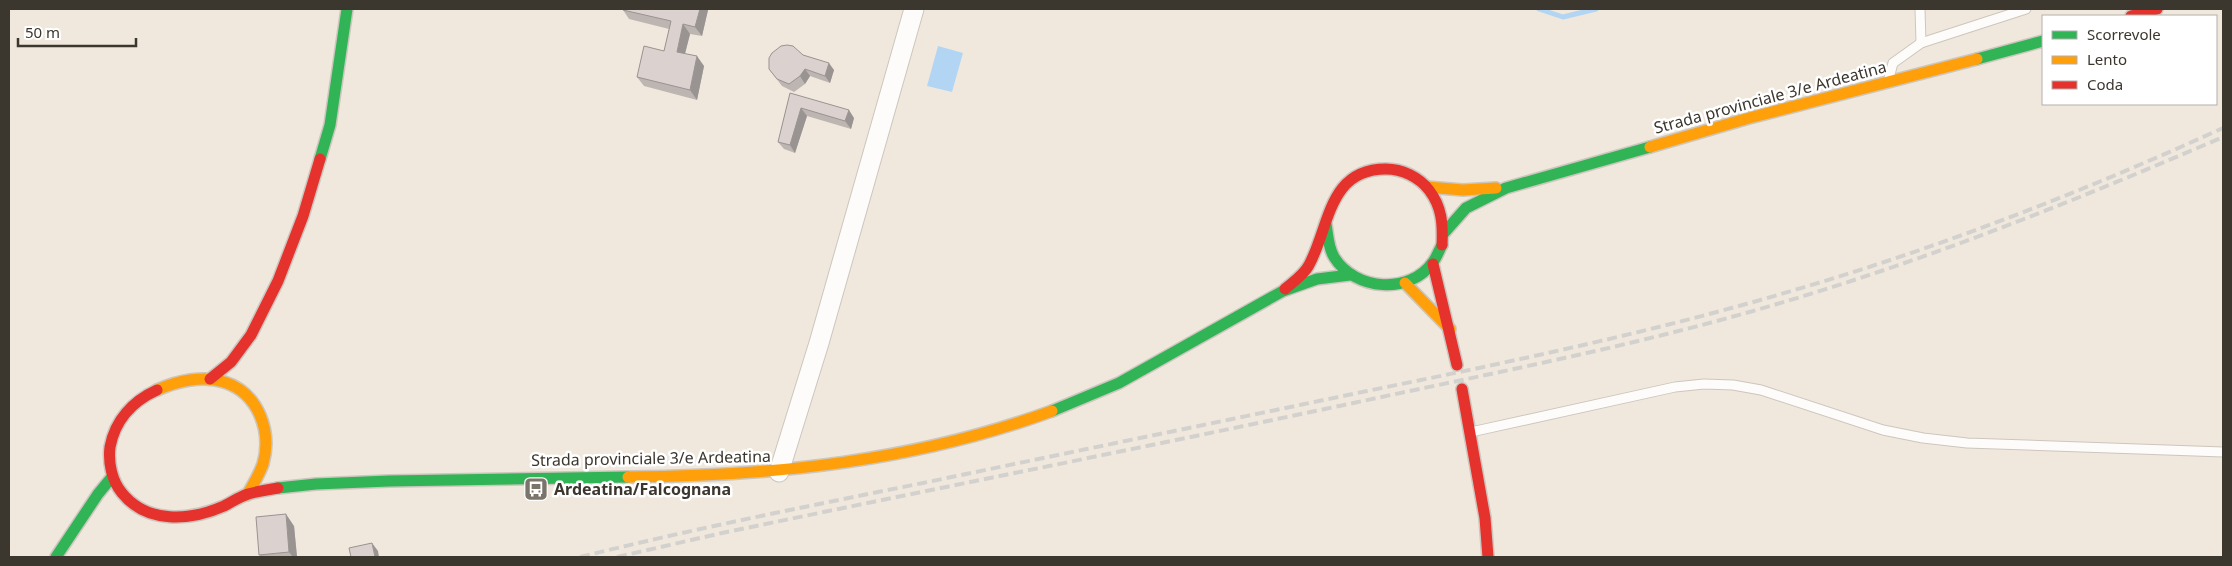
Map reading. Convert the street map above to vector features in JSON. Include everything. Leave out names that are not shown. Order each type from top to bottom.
[{"type":"main road","points":[[210,379],[231,362],[252,335],[278,281],[314,186],[336,94],[347,9]]},
{"type":"main road","points":[[2135,15],[2157,9]]},
{"type":"main road","name":"Strada provinciale 3/e Ardeatina","points":[[1443,234],[1466,208],[1506,188],[1749,118],[2042,41]]},
{"type":"main road","name":"Strada provinciale 3/e Ardeatina","points":[[1283,291],[1308,266],[1326,224],[1330,205],[1340,188],[1356,176],[1374,169],[1393,169],[1412,175],[1427,187],[1437,201],[1442,214],[1443,234],[1438,256],[1433,264],[1422,274],[1405,283],[1386,286],[1367,284],[1350,275],[1336,261],[1328,244],[1326,224]]},
{"type":"main road","name":"Strada provinciale 3/e Ardeatina","points":[[1427,187],[1463,190],[1506,188]]},
{"type":"main road","points":[[1433,264],[1457,365]]},
{"type":"main road","name":"Strada provinciale 3/e Ardeatina","points":[[250,397],[234,386],[210,379],[166,386],[146,395],[129,409],[118,423],[111,442],[109,455],[112,477],[126,504],[156,516],[185,517],[212,510],[247,494],[312,484],[477,478],[726,476],[832,466],[922,449],[1037,417],[1091,396],[1119,382],[1283,291],[1318,279],[1350,275]]},
{"type":"main road","points":[[1405,283],[1450,330]]},
{"type":"main road","points":[[247,361],[252,335]]},
{"type":"main road","points":[[247,379],[250,397],[256,405],[264,424],[268,460],[247,494]]},
{"type":"main road","points":[[1462,389],[1485,518],[1488,557]]},
{"type":"main road","name":"Strada provinciale 3/e Ardeatina","points":[[286,475],[312,484]]},
{"type":"main road","points":[[56,557],[112,477]]},
{"type":"main road","points":[[81,521],[97,515]]},
{"type":"street","points":[[779,472],[821,334],[914,9]]},
{"type":"lane","points":[[1920,9],[1921,42]]},
{"type":"lane","points":[[1887,83],[1893,62],[1921,42],[2026,9]]},
{"type":"lane","points":[[1471,432],[1675,387],[1704,384],[1733,385],[1761,390],[1883,430],[1924,438],[1967,443],[2223,452]]},
{"type":"water","points":[[938,46],[963,53],[952,92],[927,86]]},
{"type":"building","points":[[623,9],[700,9],[695,27],[683,24],[677,52],[697,56],[690,90],[637,77],[644,46],[664,51],[671,21]]},
{"type":"building","points":[[781,46],[793,46],[803,55],[829,63],[825,76],[805,69],[800,76],[789,84],[777,79],[769,69],[769,58]]},
{"type":"building","points":[[790,93],[849,110],[845,121],[801,108],[790,145],[778,142]]},
{"type":"building","points":[[286,514],[289,552],[259,555],[256,517]]},
{"type":"building","points":[[372,543],[375,557],[351,557],[349,548]]},
{"type":"waterway","points":[[1539,9],[1563,17],[1596,9]]},
{"type":"railway","points":[[580,557],[751,518],[1478,368],[1589,344],[1699,317],[1861,270],[1966,234],[2121,173],[2223,128]]},
{"type":"railway","points":[[617,557],[722,533],[1516,369],[1725,319],[1891,268],[1947,248],[2058,206],[2223,137]]},
{"type":"traffic: fast","points":[[320,159],[330,125],[347,9]]},
{"type":"traffic: fast","points":[[1977,59],[2042,41]]},
{"type":"traffic: fast","points":[[1443,234],[1466,208],[1506,188],[1650,147]]},
{"type":"traffic: fast","points":[[1326,224],[1332,253],[1343,268],[1355,277],[1383,285],[1411,280],[1423,273],[1436,258],[1442,245]]},
{"type":"traffic: fast","points":[[1052,411],[1119,383],[1283,291],[1317,279],[1350,275]]},
{"type":"traffic: fast","points":[[56,557],[98,494],[112,477]]},
{"type":"traffic: fast","points":[[278,488],[316,484],[389,481],[628,477]]},
{"type":"traffic: slow","points":[[1650,147],[1749,118],[1977,59]]},
{"type":"traffic: slow","points":[[1427,187],[1463,190],[1496,188]]},
{"type":"traffic: slow","points":[[1405,283],[1450,329]]},
{"type":"traffic: slow","points":[[157,390],[181,382],[199,379],[216,380],[236,387],[254,404],[260,415],[266,439],[263,464],[247,495]]},
{"type":"traffic: slow","points":[[628,477],[682,476],[790,469],[896,454],[1001,428],[1052,411]]},
{"type":"traffic: jam","points":[[2135,15],[2157,9]]},
{"type":"traffic: jam","points":[[210,379],[231,362],[251,335],[278,281],[303,216],[320,159]]},
{"type":"traffic: jam","points":[[1285,289],[1307,269],[1316,250],[1327,217],[1342,189],[1352,179],[1367,172],[1386,169],[1398,170],[1425,185],[1439,209],[1442,223],[1442,245]]},
{"type":"traffic: jam","points":[[1433,264],[1457,365]]},
{"type":"traffic: jam","points":[[1462,389],[1485,518],[1488,557]]},
{"type":"traffic: jam","points":[[157,390],[148,394],[126,412],[112,437],[110,465],[113,477],[122,493],[132,503],[156,515],[183,517],[211,511],[248,494],[278,488]]},
{"type":"place","name":"Ardeatina/Falcognana","points":[[536,489]]}]
